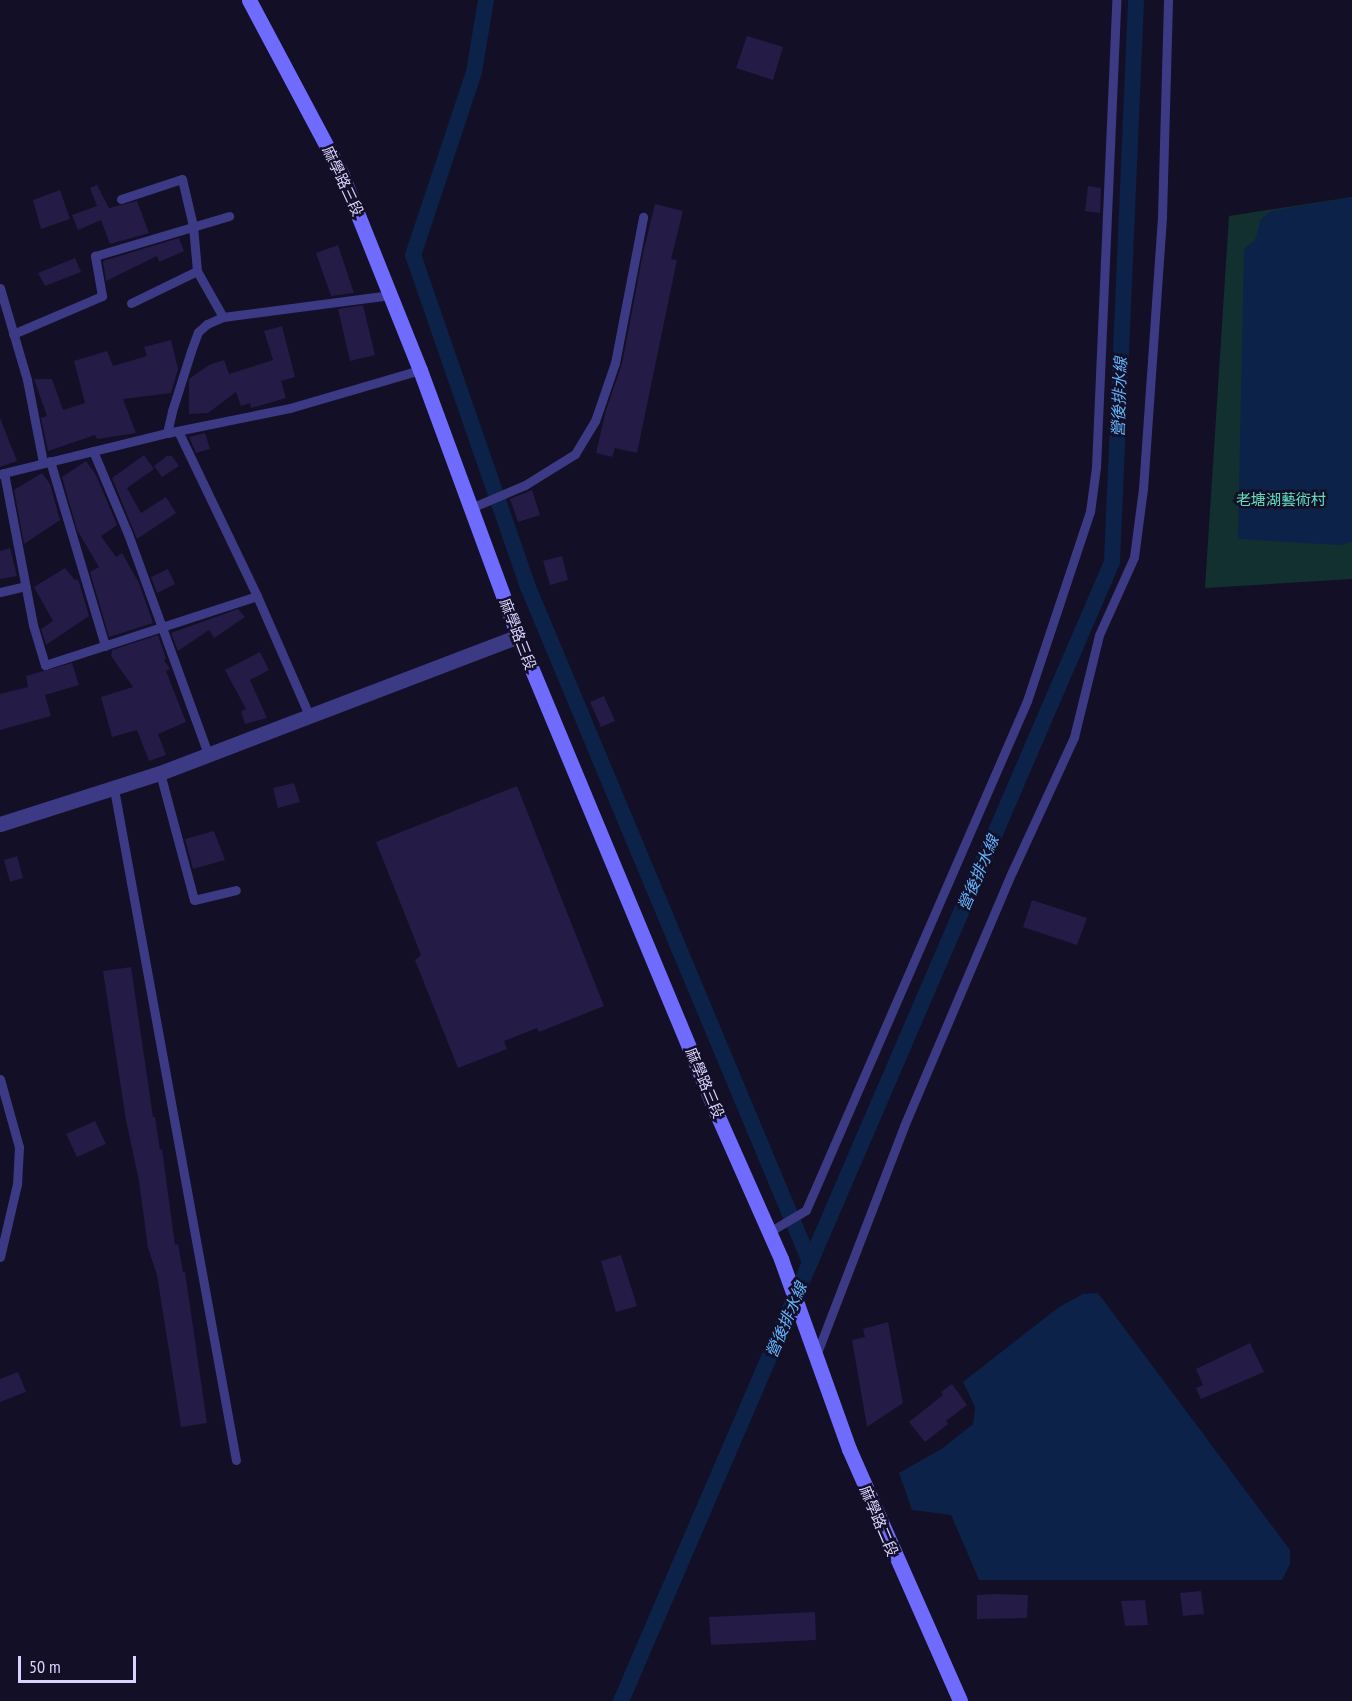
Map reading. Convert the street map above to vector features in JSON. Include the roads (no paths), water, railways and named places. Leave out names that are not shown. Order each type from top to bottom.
[{"type":"main road","name":"麻學路三段","points":[[249,0],[342,175],[420,370],[518,636],[712,1101],[786,1270],[810,1336]]},
{"type":"main road","name":"麻學路二段","points":[[810,1336],[849,1449],[909,1590],[960,1701]]},
{"type":"street","points":[[0,825],[160,773],[518,636]]},
{"type":"lane","points":[[769,1232],[806,1210],[1027,701],[1090,512],[1096,467],[1116,0]]},
{"type":"lane","points":[[816,1353],[904,1126],[1012,872],[1074,737],[1099,635],[1134,557],[1143,489],[1162,216],[1168,0]]},
{"type":"lane","points":[[121,199],[182,179],[193,226],[197,271],[223,317]]},
{"type":"lane","points":[[13,334],[102,296],[95,256],[229,216]]},
{"type":"lane","points":[[471,508],[525,485],[575,454],[595,421],[615,363],[643,218]]},
{"type":"lane","points":[[130,303],[197,271]]},
{"type":"lane","points":[[0,288],[27,380],[46,462],[105,646]]},
{"type":"lane","points":[[167,433],[198,332],[207,324],[223,317],[391,295]]},
{"type":"lane","points":[[257,596],[45,665],[25,586],[2,474],[167,433],[290,408],[420,370]]},
{"type":"lane","points":[[178,431],[257,596],[309,715]]},
{"type":"lane","points":[[93,452],[163,626],[208,754]]},
{"type":"lane","points":[[0,592],[25,586]]},
{"type":"lane","points":[[160,773],[194,900],[236,890]]},
{"type":"lane","points":[[114,789],[236,1460]]},
{"type":"lane","points":[[0,1079],[19,1147],[17,1184],[0,1257]]},
{"type":"water","name":"老塘湖藝術村","points":[[1352,197],[1352,542],[1340,545],[1238,539],[1244,249],[1255,240],[1261,219],[1271,211]]},
{"type":"water","points":[[1098,1293],[1290,1550],[1290,1564],[1282,1580],[979,1580],[951,1515],[912,1510],[899,1473],[943,1448],[973,1424],[975,1407],[963,1382],[1059,1307],[1083,1294]]},
{"type":"waterway","points":[[486,0],[474,72],[413,255],[528,587],[810,1262]]},
{"type":"waterway","name":"營後排水線","points":[[621,1701],[1112,562],[1136,0]]}]
